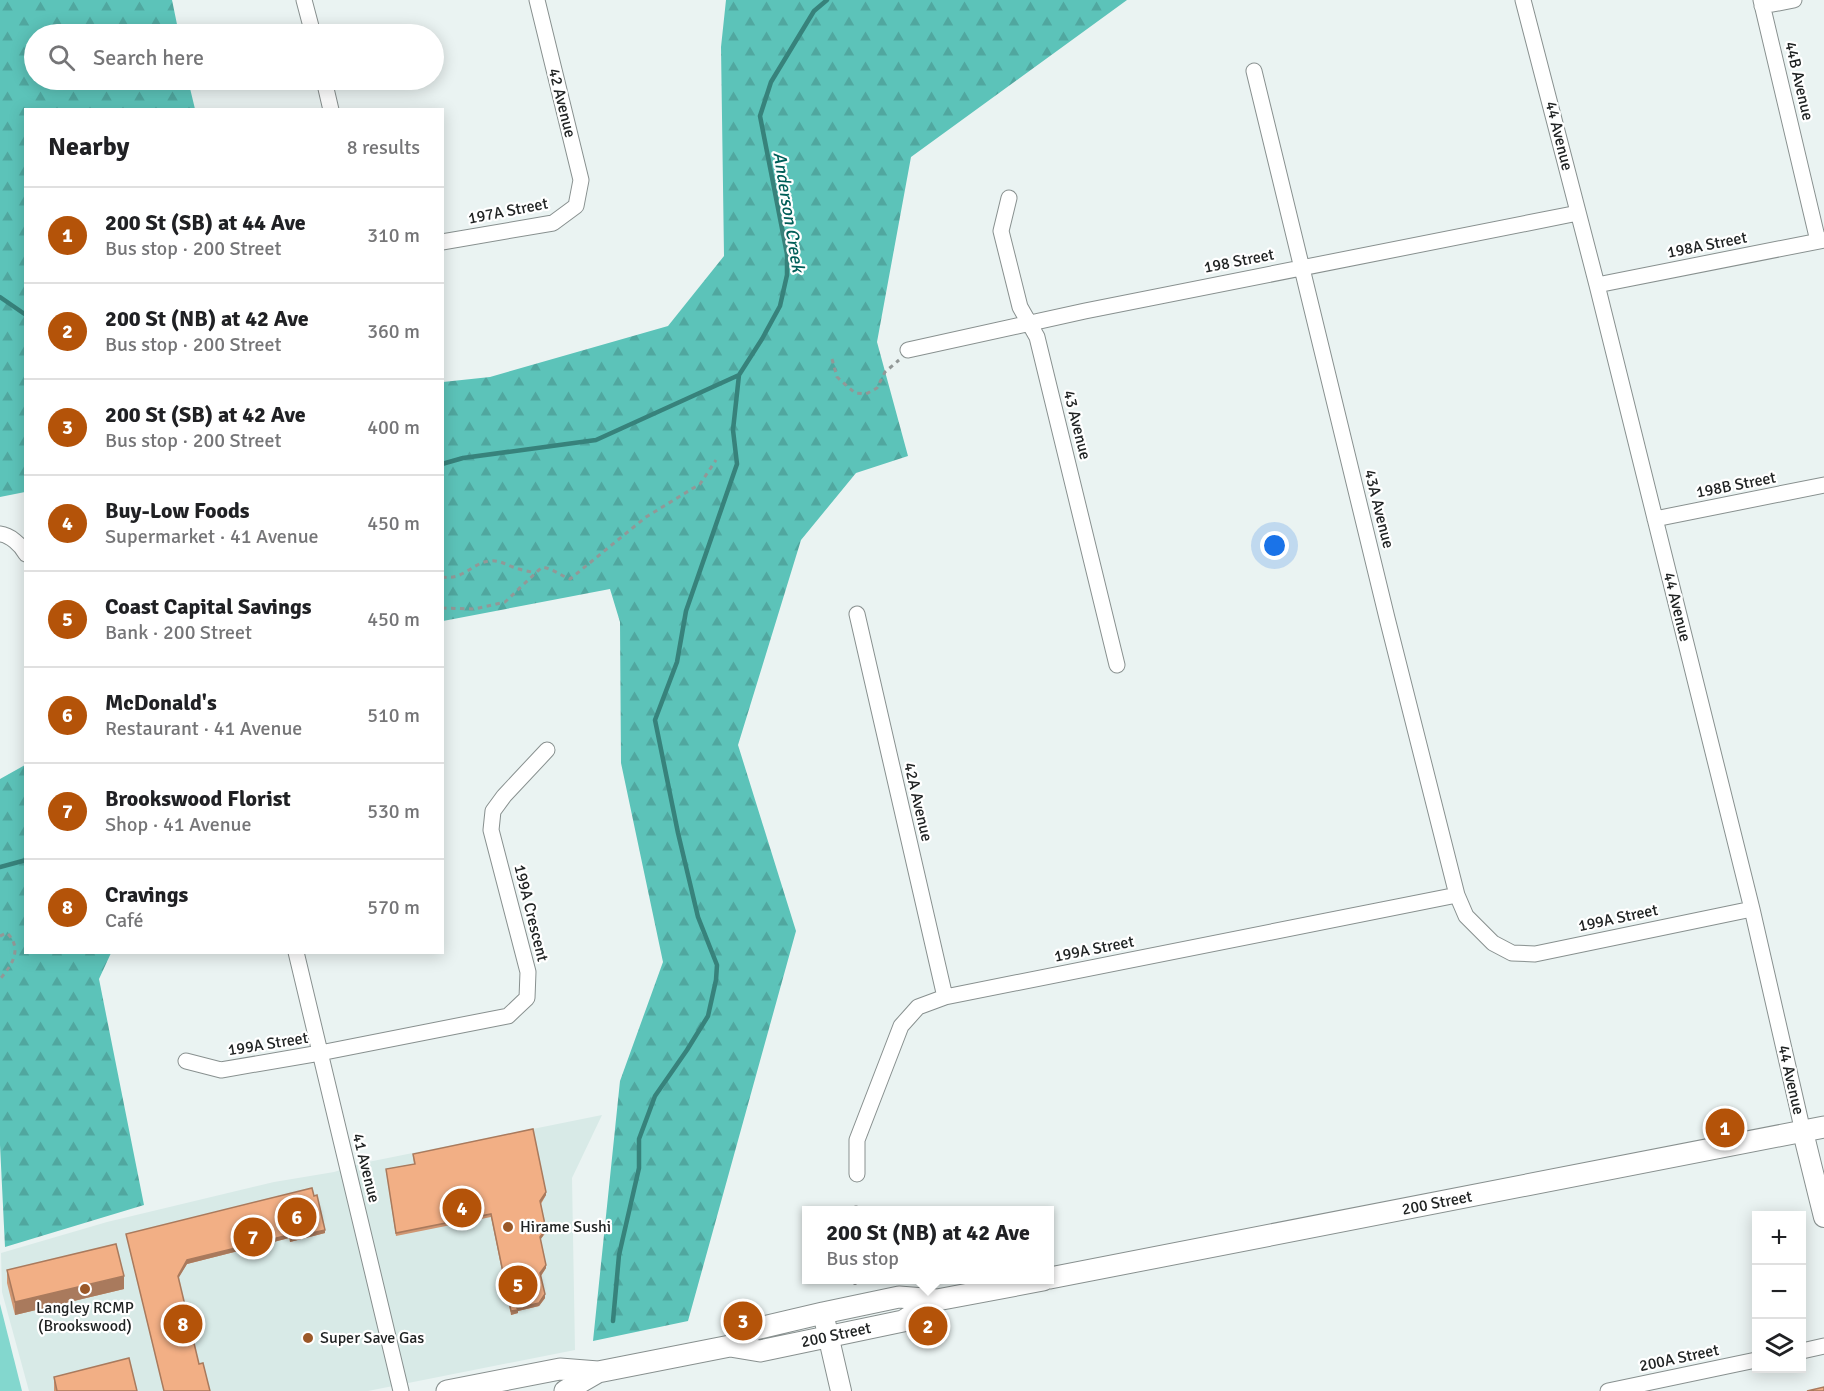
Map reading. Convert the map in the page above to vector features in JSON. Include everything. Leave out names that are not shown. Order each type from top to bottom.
[{"type":"main road","name":"200 Street","points":[[1054,1277],[1824,1127]]},
{"type":"main road","name":"200 Street","points":[[730,1346],[755,1329],[823,1313],[899,1297],[937,1300],[1022,1284]]},
{"type":"main road","name":"200 Street","points":[[447,1391],[560,1369],[598,1372],[730,1346],[760,1351],[903,1321],[937,1300]]},
{"type":"main road","name":"200 Street","points":[[565,1391],[598,1372]]},
{"type":"street","points":[[304,0],[310,24]]},
{"type":"street","name":"42 Avenue","points":[[537,0],[581,180],[576,206]]},
{"type":"street","name":"44 Avenue","points":[[1524,0],[1752,909],[1824,1216]]},
{"type":"street","points":[[1762,3],[1794,0]]},
{"type":"street","name":"44B Avenue","points":[[1762,3],[1821,240]]},
{"type":"street","name":"43A Avenue","points":[[1254,71],[1392,639],[1457,895],[1466,916],[1493,943]]},
{"type":"street","points":[[326,90],[331,108]]},
{"type":"street","name":"43 Avenue","points":[[1009,198],[1001,231],[1020,307],[1037,337],[1117,665]]},
{"type":"street","name":"197A Street","points":[[444,242],[553,223],[576,206]]},
{"type":"street","name":"198 Street","points":[[908,351],[1028,323],[1578,213]]},
{"type":"street","name":"198A Street","points":[[1597,285],[1821,240]]},
{"type":"street","name":"198B Street","points":[[1655,519],[1824,485]]},
{"type":"street","points":[[0,534],[4,534],[24,550]]},
{"type":"street","name":"42A Avenue","points":[[857,614],[945,997]]},
{"type":"street","name":"199A Crescent","points":[[320,1053],[508,1016],[527,998],[528,972],[491,830],[493,811],[547,750]]},
{"type":"street","name":"199A Street","points":[[857,1174],[857,1140],[901,1026],[918,1007],[945,997],[1457,895]]},
{"type":"street","name":"199A Street","points":[[1493,943],[1512,953],[1535,954],[1752,909]]},
{"type":"street","name":"41 Avenue","points":[[296,954],[401,1391]]},
{"type":"street","name":"199A Street","points":[[186,1061],[221,1070],[320,1053]]},
{"type":"street","points":[[823,1313],[841,1391]]},
{"type":"street","points":[[1806,1350],[1824,1346]]},
{"type":"street","name":"200A Street","points":[[1608,1391],[1752,1361]]},
{"type":"path","points":[[832,359],[837,377],[855,393],[866,394],[877,388],[885,372],[908,351]]},
{"type":"path","points":[[444,608],[475,609],[505,602],[542,567],[554,569],[570,579],[646,517],[700,484],[716,460]]},
{"type":"path","points":[[444,578],[460,576],[488,561],[502,561],[513,567],[536,573]]},
{"type":"path","points":[[0,936],[7,933],[12,938],[15,952],[13,964],[0,979]]},
{"type":"shaded area","points":[[602,1115],[572,1178],[575,1350],[368,1391],[29,1391],[2,1292],[1,1253],[107,1222],[274,1182],[334,1172],[363,1163]]},
{"type":"shaded area","points":[[0,1304],[22,1391],[0,1391]]},
{"type":"green space","points":[[0,0],[172,0],[177,24],[24,24],[24,90],[190,90],[195,108],[24,108],[24,492],[0,497]]},
{"type":"green space","points":[[726,0],[1127,0],[911,157],[877,342],[908,456],[856,473],[801,540],[738,745],[796,931],[688,1321],[593,1341],[620,1081],[663,962],[621,763],[620,622],[610,589],[444,621],[444,382],[490,377],[668,326],[724,256],[721,47]]},
{"type":"green space","points":[[24,766],[24,954],[111,954],[99,979],[144,1205],[5,1247],[0,1145],[0,779]]},
{"type":"building","points":[[533,1129],[546,1192],[540,1201],[546,1229],[540,1237],[546,1265],[540,1273],[545,1294],[539,1303],[511,1311],[491,1214],[396,1233],[386,1169],[415,1164],[413,1154]]},
{"type":"building","points":[[312,1188],[314,1196],[317,1195],[325,1230],[290,1238],[289,1235],[187,1260],[178,1276],[199,1364],[203,1363],[210,1391],[164,1391],[126,1234]]},
{"type":"building","points":[[116,1244],[124,1276],[15,1302],[7,1270]]},
{"type":"building","points":[[129,1358],[137,1391],[57,1391],[54,1377]]},
{"type":"building","points":[[1824,1387],[1824,1391],[1807,1391]]},
{"type":"waterway","name":"Anderson Creek","points":[[444,463],[463,458],[596,440],[739,375],[780,306],[787,275],[787,254],[760,116],[771,82],[814,11],[827,0]]},
{"type":"waterway","points":[[0,297],[24,314]]},
{"type":"waterway","points":[[613,1321],[619,1255],[639,1168],[639,1139],[655,1096],[708,1016],[716,980],[717,965],[698,917],[655,720],[677,662],[686,611],[737,464],[733,430],[739,375]]},
{"type":"waterway","name":"Anderson Creek","points":[[0,867],[24,861]]},
{"type":"place","name":"200 St (SB) at 44 Ave","points":[[1725,1128]]},
{"type":"place","name":"Buy-Low Foods","points":[[462,1208]]},
{"type":"place","name":"McDonald's","points":[[297,1217]]},
{"type":"place","name":"Hirame Sushi","points":[[508,1227]]},
{"type":"place","name":"Brookswood Florist","points":[[253,1237]]},
{"type":"place","name":"Coast Capital Savings","points":[[518,1285]]},
{"type":"place","name":"Langley RCMP (Brookswood)","points":[[85,1289]]},
{"type":"place","name":"200 St (SB) at 42 Ave","points":[[743,1321]]},
{"type":"place","name":"Cravings","points":[[183,1324]]},
{"type":"place","name":"200 St (NB) at 42 Ave","points":[[928,1326]]},
{"type":"place","name":"Super Save Gas","points":[[308,1338]]}]
